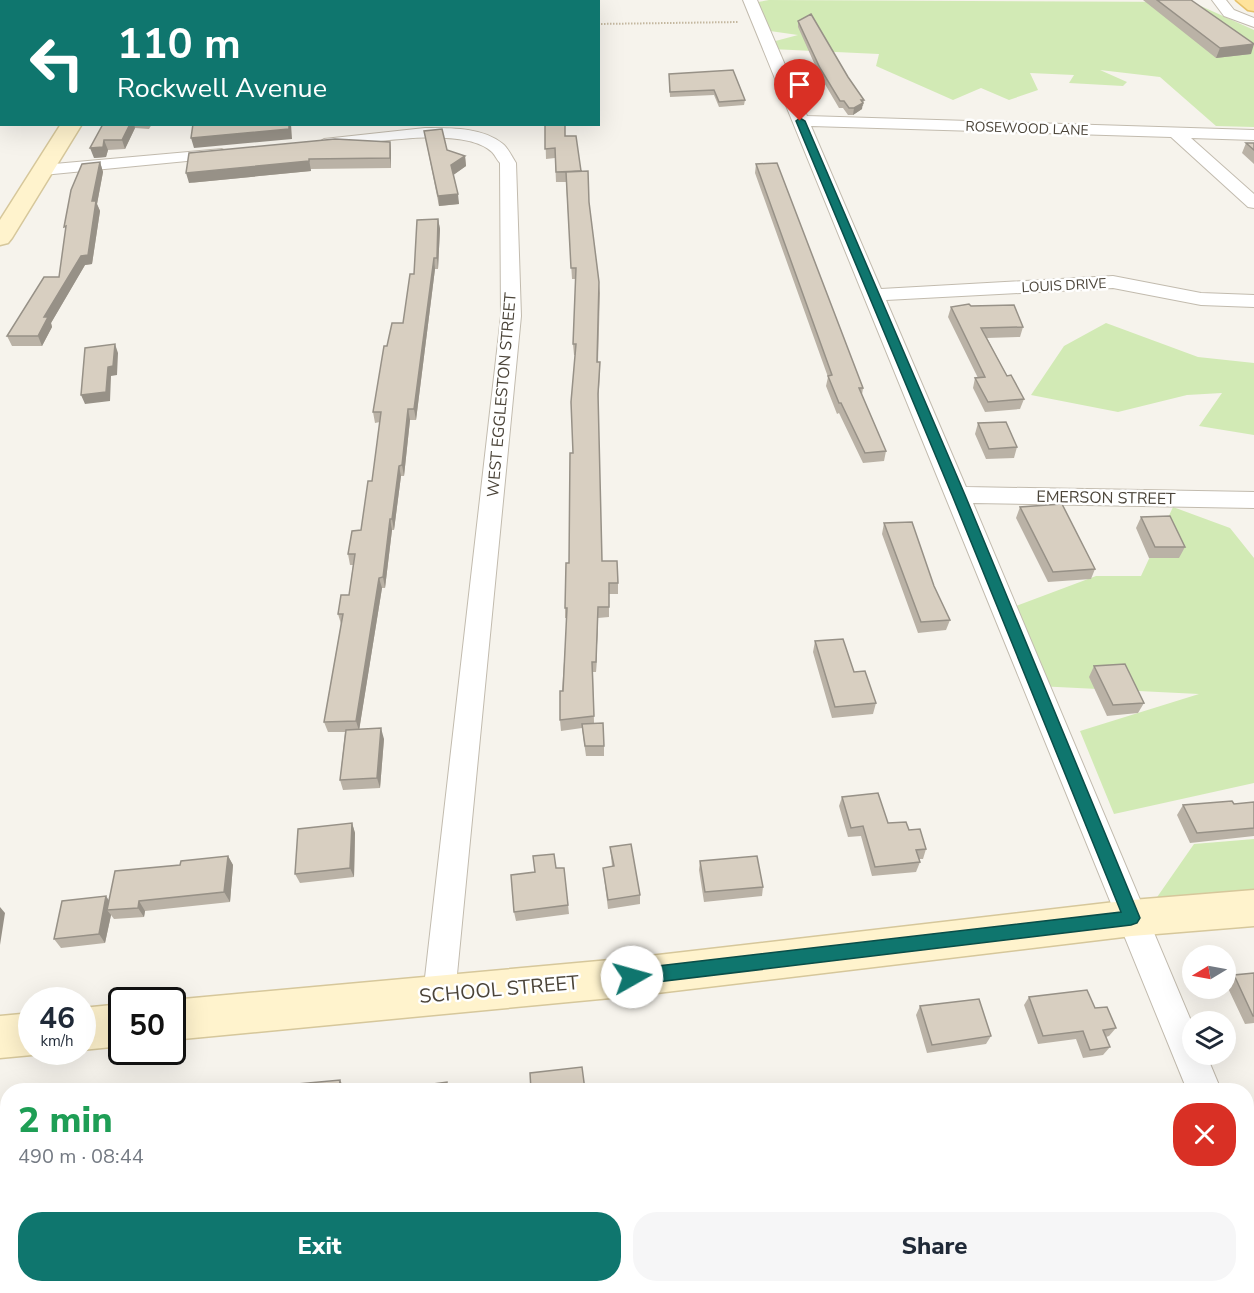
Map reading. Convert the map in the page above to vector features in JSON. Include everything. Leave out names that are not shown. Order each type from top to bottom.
[{"type":"main road","points":[[1245,0],[1254,6]]},
{"type":"main road","points":[[0,238],[71,126]]},
{"type":"main road","name":"SCHOOL STREET","points":[[186,1019],[632,977],[1131,918],[1254,908]]},
{"type":"main road","points":[[0,1037],[18,1035]]},
{"type":"street","points":[[1219,0],[1229,13],[1254,23]]},
{"type":"street","points":[[755,11],[1201,1083]]},
{"type":"street","name":"ROSEWOOD LANE","points":[[800,121],[1254,135]]},
{"type":"street","points":[[1175,132],[1254,203]]},
{"type":"street","name":"WEST EGGLESTON STREET","points":[[305,146],[424,133],[454,133],[488,141],[502,150],[508,163],[511,316],[439,995]]},
{"type":"street","points":[[43,170],[233,153]]},
{"type":"street","name":"LOUIS DRIVE","points":[[873,295],[1113,282],[1136,284],[1184,296],[1217,301],[1254,302]]},
{"type":"street","name":"EMERSON STREET","points":[[958,495],[1254,500]]},
{"type":"path","points":[[600,24],[755,11]]},
{"type":"green space","points":[[769,0],[1192,2],[1254,30],[1254,127],[1216,126],[1160,77],[1100,70],[1127,82],[1123,86],[1069,83],[1074,75],[1030,73],[1038,90],[1009,100],[981,88],[953,100],[876,66],[879,54],[771,49],[768,43],[798,35],[763,30],[752,3]]},
{"type":"green space","points":[[1106,323],[1198,357],[1254,363],[1254,435],[1199,426],[1222,393],[1187,395],[1118,412],[1031,395],[1064,346]]},
{"type":"green space","points":[[1173,507],[1230,528],[1254,558],[1254,783],[1114,814],[1080,731],[1199,694],[1037,686],[1005,610],[1096,576],[1141,576]]},
{"type":"green space","points":[[1254,839],[1254,898],[1153,903],[1194,844]]},
{"type":"building","points":[[1157,0],[1191,0],[1254,44],[1220,48]]},
{"type":"building","points":[[811,14],[864,100],[861,100],[863,103],[854,108],[849,108],[844,101],[840,101],[820,68],[798,21]]},
{"type":"building","points":[[733,70],[745,100],[719,102],[714,90],[670,92],[669,74]]},
{"type":"building","points":[[102,126],[129,126],[122,140],[104,140],[103,147],[90,148]]},
{"type":"building","points":[[193,126],[289,126],[289,129],[191,138]]},
{"type":"building","points":[[545,126],[565,126],[565,136],[576,136],[581,171],[556,172],[555,148],[545,149]]},
{"type":"building","points":[[442,129],[447,150],[465,156],[451,165],[458,194],[438,196],[424,131]]},
{"type":"building","points":[[335,139],[390,142],[390,158],[309,159],[309,161],[186,173],[189,153]]},
{"type":"building","points":[[1246,143],[1254,143],[1254,150]]},
{"type":"building","points":[[100,162],[92,201],[96,201],[88,255],[81,256],[44,317],[48,317],[38,336],[7,336],[44,277],[59,277],[66,226],[64,227],[71,190],[82,164]]},
{"type":"building","points":[[777,163],[863,388],[859,388],[886,451],[865,453],[828,376],[832,375],[756,164]]},
{"type":"building","points":[[588,171],[589,202],[599,282],[597,362],[600,362],[598,394],[602,561],[617,561],[618,583],[609,583],[609,607],[598,607],[596,662],[592,662],[594,716],[560,720],[560,691],[563,691],[567,608],[565,608],[566,563],[569,563],[570,453],[573,453],[571,402],[576,344],[573,344],[576,268],[571,268],[566,172]]},
{"type":"building","points":[[438,219],[437,258],[434,258],[414,409],[408,409],[402,465],[399,466],[383,577],[379,578],[356,721],[324,722],[343,614],[338,614],[341,595],[349,595],[355,554],[348,554],[352,531],[361,530],[368,481],[372,481],[381,412],[373,412],[384,346],[387,346],[392,323],[403,323],[410,274],[414,274],[417,220]]},
{"type":"building","points":[[969,304],[971,306],[1014,305],[1023,327],[981,328],[1007,376],[1011,375],[1024,399],[988,402],[975,378],[985,377],[951,307]]},
{"type":"building","points":[[115,344],[113,366],[108,367],[106,392],[81,395],[85,348]]},
{"type":"building","points":[[1006,422],[1017,447],[989,449],[978,423]]},
{"type":"building","points":[[1062,504],[1095,569],[1053,572],[1020,507]]},
{"type":"building","points":[[1170,516],[1185,547],[1155,547],[1141,517]]},
{"type":"building","points":[[912,522],[934,586],[950,620],[921,622],[884,523]]},
{"type":"building","points":[[843,639],[854,672],[865,671],[876,703],[835,707],[815,641]]},
{"type":"building","points":[[1125,664],[1144,703],[1113,705],[1094,666]]},
{"type":"building","points":[[603,723],[604,746],[585,746],[582,724]]},
{"type":"building","points":[[381,728],[377,778],[340,780],[346,730]]},
{"type":"building","points":[[878,793],[888,823],[906,822],[909,830],[920,829],[926,849],[916,850],[920,862],[875,867],[863,826],[851,828],[842,797]]},
{"type":"building","points":[[1232,801],[1234,804],[1254,802],[1254,828],[1197,833],[1183,805]]},
{"type":"building","points":[[352,823],[350,868],[295,874],[298,829]]},
{"type":"building","points":[[631,844],[640,895],[608,900],[603,868],[614,866],[610,847]]},
{"type":"building","points":[[554,854],[556,868],[564,868],[568,905],[514,912],[511,875],[535,872],[533,856]]},
{"type":"building","points":[[228,856],[224,892],[139,901],[138,908],[107,910],[115,871],[180,865],[181,861]]},
{"type":"building","points":[[757,856],[763,887],[705,892],[700,861]]},
{"type":"building","points":[[106,896],[99,934],[54,939],[62,901]]},
{"type":"building","points":[[1254,973],[1254,1016],[1236,979],[1236,975]]},
{"type":"building","points":[[1087,990],[1095,1008],[1107,1007],[1116,1028],[1103,1030],[1110,1047],[1090,1050],[1083,1031],[1043,1036],[1029,997]]},
{"type":"building","points":[[979,999],[991,1036],[932,1045],[920,1006]]},
{"type":"building","points":[[582,1067],[584,1083],[531,1083],[530,1073]]},
{"type":"building","points":[[340,1080],[340,1083],[308,1083]]},
{"type":"route","points":[[632,977],[1131,918],[958,495],[800,121]]}]
